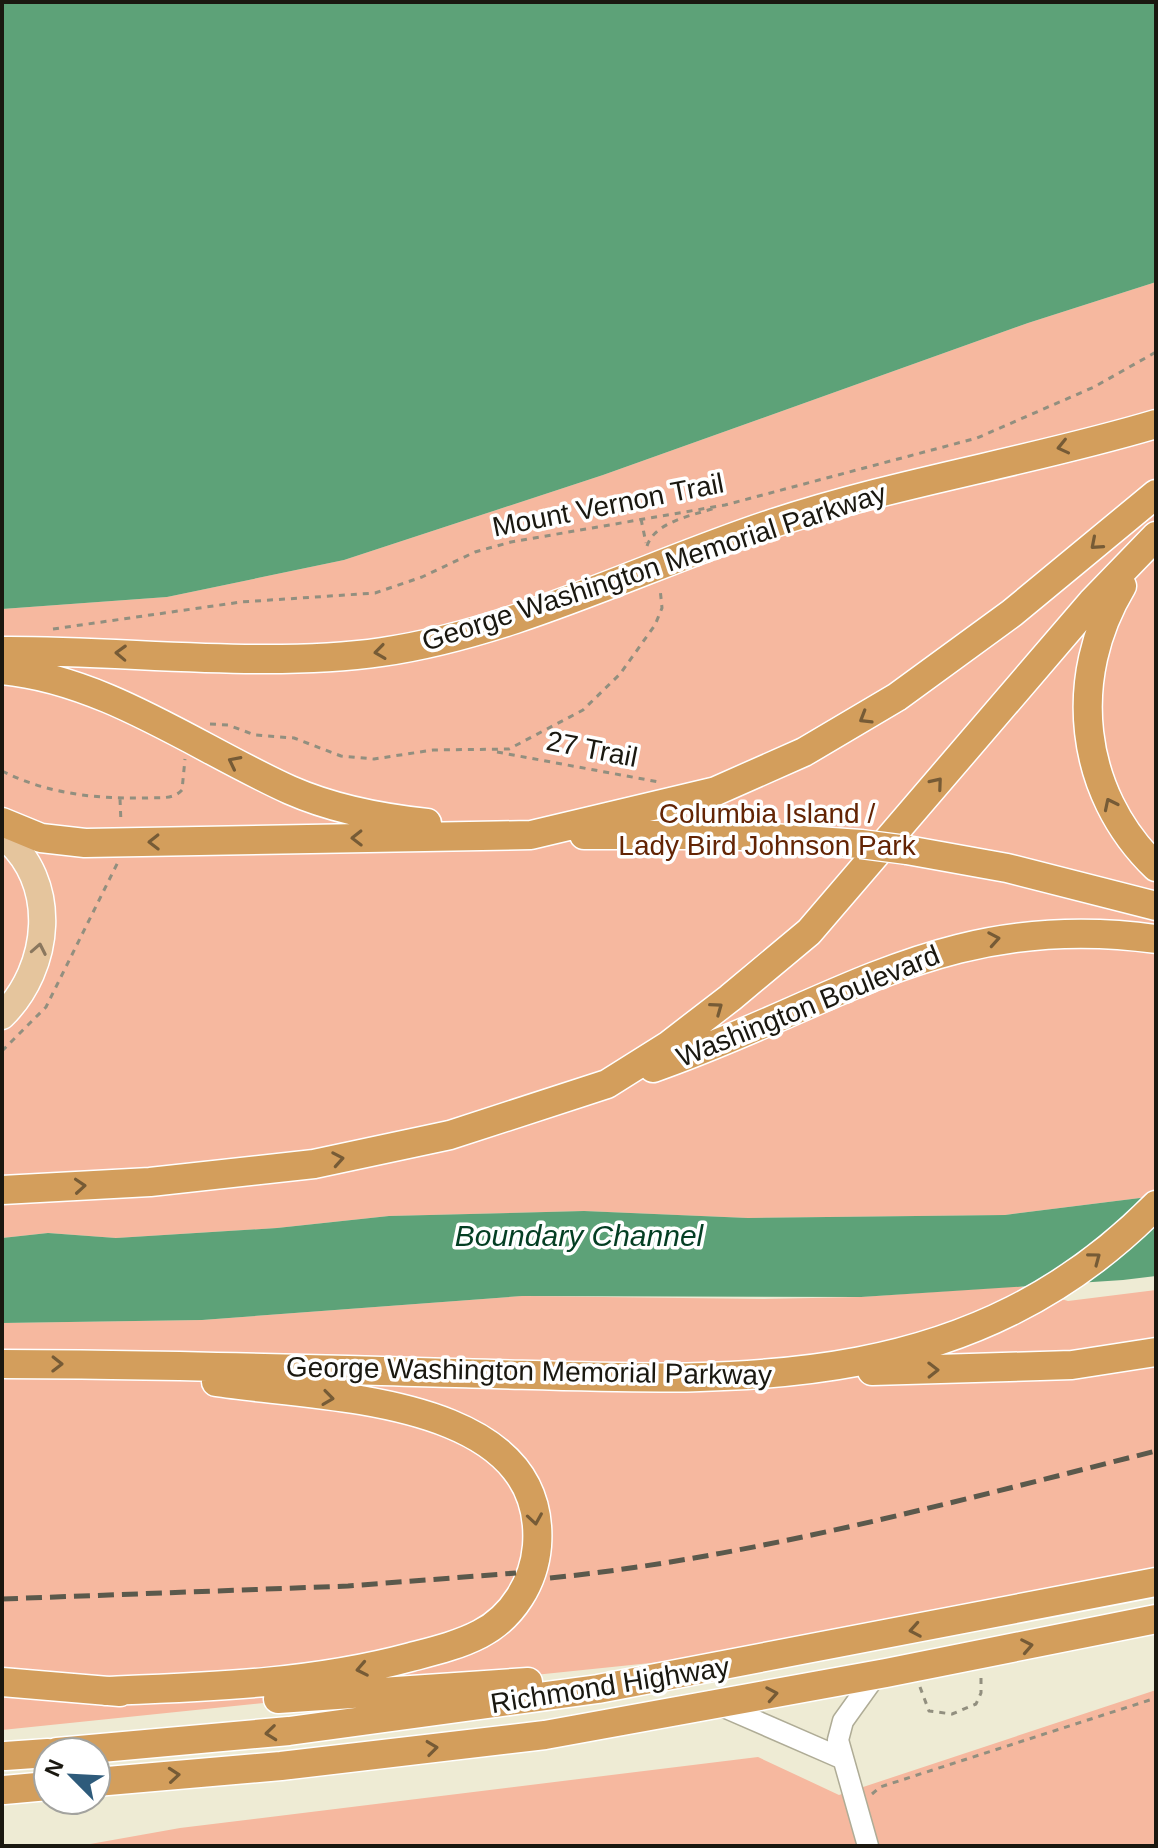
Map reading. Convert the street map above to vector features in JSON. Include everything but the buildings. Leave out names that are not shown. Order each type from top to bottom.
[{"type":"highway","name":"George Washington Memorial Parkway","points":[[2,651],[292,658],[350,656],[407,648],[505,621],[848,499],[1156,424]]},
{"type":"highway","points":[[531,835],[716,791],[823,742],[950,659],[1156,494]]},
{"type":"highway","points":[[1152,539],[1100,629],[1089,673],[1087,719],[1093,759],[1107,798],[1124,830],[1156,867]]},
{"type":"highway","points":[[2,1190],[150,1182],[314,1164],[450,1135],[607,1084],[669,1045],[809,932],[1070,626],[1152,539]]},
{"type":"highway","points":[[2,670],[42,676],[88,692],[317,800],[365,814],[491,836]]},
{"type":"highway","points":[[2,822],[50,840],[116,844],[531,835],[726,835],[861,844],[1007,868],[1156,906]]},
{"type":"highway","points":[[10,843],[70,852],[116,844]]},
{"type":"highway","name":"Washington Boulevard","points":[[607,1084],[675,1060],[859,980],[950,949],[1000,938],[1053,933],[1156,939]]},
{"type":"highway","name":"George Washington Memorial Parkway","points":[[2,1364],[651,1377],[751,1375],[827,1369],[939,1341],[1029,1301],[1098,1256],[1156,1205]]},
{"type":"highway","points":[[827,1369],[884,1371],[1050,1366],[1114,1361],[1156,1352]]},
{"type":"highway","points":[[105,1691],[293,1680],[365,1668],[455,1645],[483,1633],[507,1613],[529,1581],[537,1544],[535,1511],[518,1475],[495,1449],[451,1423],[396,1407],[113,1364]]},
{"type":"highway","name":"Richmond Highway","points":[[112,1748],[426,1714],[736,1665],[1156,1582]]},
{"type":"highway","name":"Richmond Highway","points":[[112,1781],[281,1766],[545,1735],[914,1668],[1156,1619]]},
{"type":"highway","points":[[2,1682],[195,1699],[271,1699],[404,1692],[736,1665]]},
{"type":"highway","points":[[2,1674],[44,1685]]},
{"type":"highway","points":[[5,1756],[32,1754]]},
{"type":"highway","points":[[4,1790],[32,1787]]},
{"type":"main road","points":[[2,1016],[29,982],[42,935],[37,886],[10,843]]},
{"type":"lane","points":[[868,1846],[838,1740],[843,1721],[876,1675]]},
{"type":"lane","points":[[717,1704],[841,1758]]},
{"type":"path","name":"Mount Vernon Trail","points":[[48,630],[241,602],[332,599],[375,593],[422,577],[475,552],[511,542],[725,505],[977,438],[1094,387],[1156,352]]},
{"type":"path","points":[[647,547],[652,534],[660,528],[725,505]]},
{"type":"path","points":[[641,519],[649,553]]},
{"type":"path","points":[[204,727],[217,723],[255,735],[294,738],[341,756],[374,759],[433,750],[494,752],[523,742],[583,710],[620,674],[655,625],[662,608],[659,585]]},
{"type":"path","points":[[2,771],[61,792],[120,799],[177,795],[184,783],[184,764],[190,750]]},
{"type":"path","name":"27 Trail","points":[[494,752],[667,783]]},
{"type":"path","points":[[2,1051],[46,1007],[116,844],[120,799]]},
{"type":"path","points":[[914,1668],[929,1711],[952,1714],[969,1709],[978,1699],[981,1686],[978,1655]]},
{"type":"path","points":[[855,1800],[880,1787],[1156,1698]]},
{"type":"green space","name":"Columbia Island / Lady Bird Johnson Park","points":[[1156,282],[1156,1196],[1005,1215],[748,1218],[584,1211],[389,1216],[277,1228],[116,1238],[48,1233],[2,1238],[2,609],[167,597],[344,560],[603,475],[1028,323]]},
{"type":"green space","points":[[1018,1286],[1068,1301],[1156,1290],[1156,1574],[844,1643],[2,1730],[2,1323],[202,1320],[522,1296],[763,1299],[861,1297]]},
{"type":"green space","points":[[1156,1690],[1156,1846],[79,1846],[180,1828],[758,1757],[839,1795]]},
{"type":"water","points":[[2,2],[1156,2],[1156,282],[1028,323],[603,475],[344,560],[167,597],[2,609]]},
{"type":"water","name":"Boundary Channel","points":[[1156,1196],[1156,1276],[1123,1280],[861,1297],[522,1296],[202,1320],[2,1323],[2,1238],[48,1233],[116,1238],[277,1228],[389,1216],[584,1211],[748,1218],[1005,1215]]},
{"type":"railway","points":[[550,1578],[627,1569],[780,1542],[931,1508],[1156,1451]]},
{"type":"railway","points":[[2,1599],[348,1586],[516,1573]]}]
